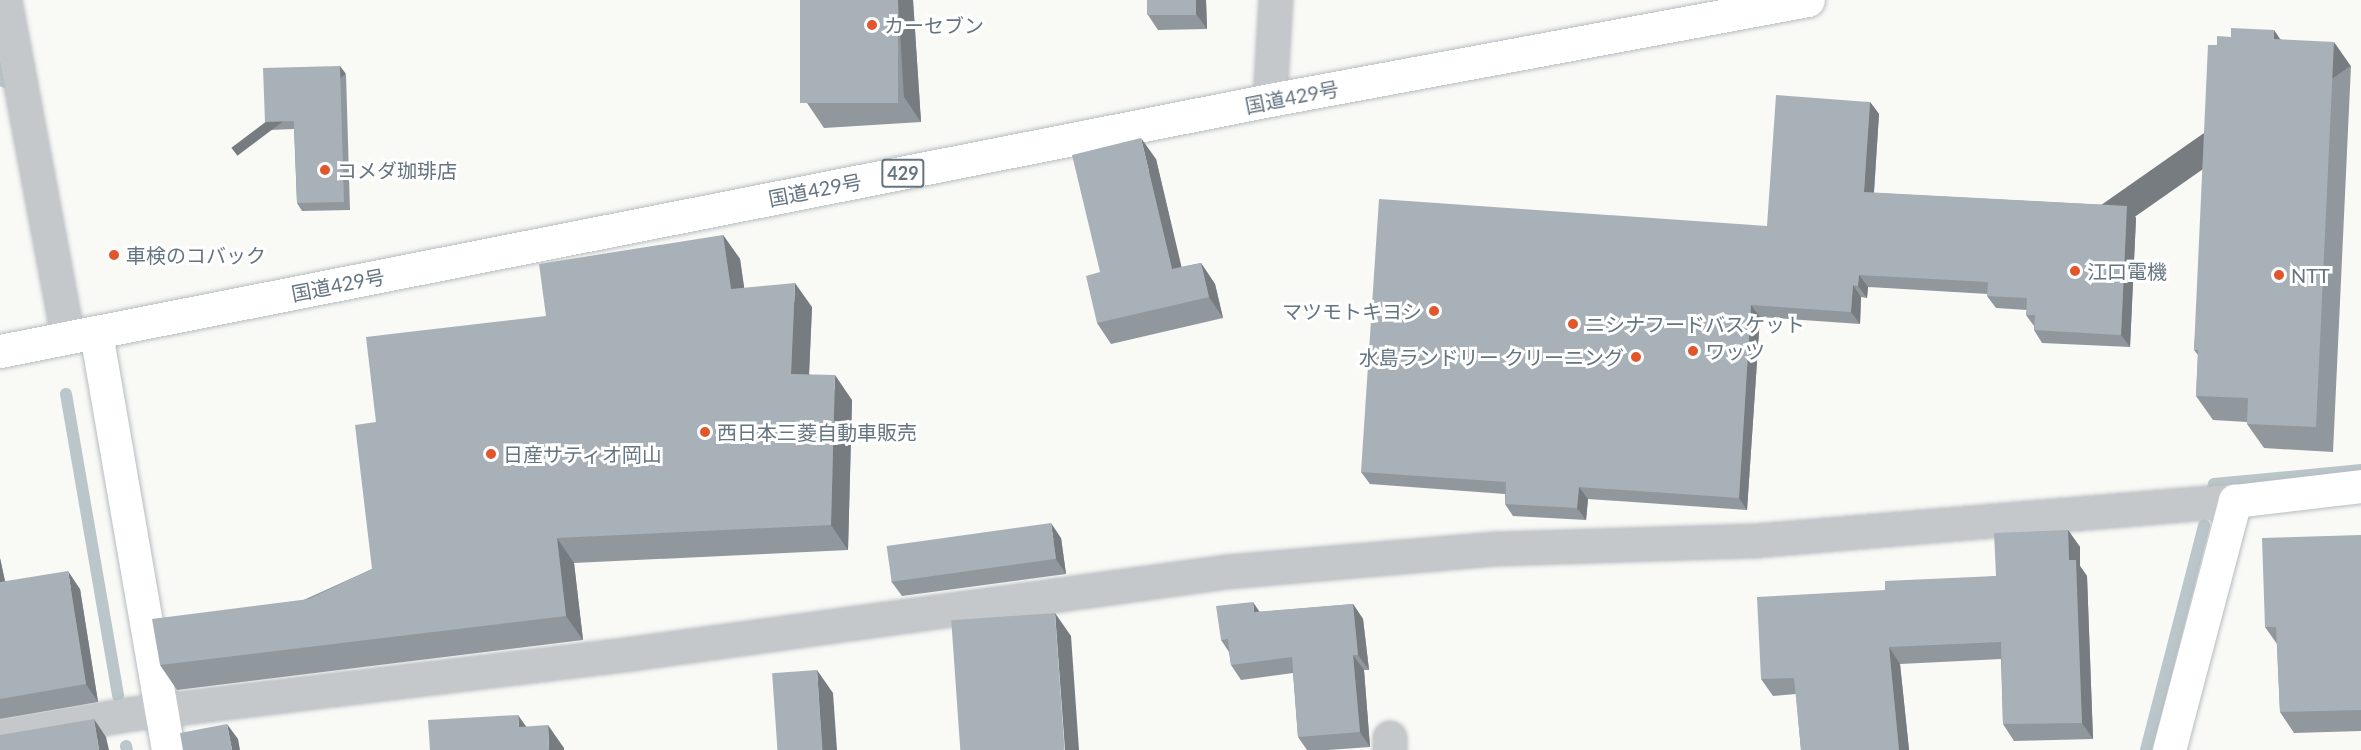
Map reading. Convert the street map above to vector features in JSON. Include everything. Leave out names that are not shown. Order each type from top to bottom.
[{"type":"main road","name":"国道429号","points":[[0,351],[1270,100],[1808,0]]},
{"type":"main road","points":[[82,336],[162,711],[168,750]]},
{"type":"main road","points":[[2169,750],[2235,501],[2361,486]]},
{"type":"street","points":[[5,0],[82,336]]},
{"type":"street","points":[[1270,100],[1276,0]]},
{"type":"street","points":[[0,737],[306,691],[324,692],[626,655],[1227,572],[1498,549],[1755,541],[2235,501]]},
{"type":"building","points":[[800,0],[898,0],[898,103],[800,103]]},
{"type":"building","points":[[1147,0],[1196,0],[1196,15],[1147,15]]},
{"type":"building","name":"NTT","points":[[2231,28],[2274,30],[2274,39],[2334,42],[2316,427],[2247,424],[2248,398],[2196,396],[2198,350],[2194,350],[2208,45],[2217,45],[2217,36],[2231,37]]},
{"type":"building","name":"コメダ珈琲店","points":[[340,66],[344,202],[297,203],[294,121],[265,122],[263,68]]},
{"type":"building","points":[[1776,95],[1870,102],[1864,192],[2127,206],[2121,335],[2034,330],[2035,315],[2026,315],[2027,298],[1987,296],[1988,282],[1859,275],[1858,286],[1853,285],[1851,312],[1751,305],[1739,498],[1579,487],[1577,508],[1505,504],[1506,482],[1361,472],[1379,199],[1767,226]]},
{"type":"building","points":[[1141,138],[1172,269],[1201,263],[1209,297],[1097,323],[1086,276],[1100,272],[1072,155]]},
{"type":"building","points":[[723,235],[731,289],[795,283],[791,374],[835,375],[831,525],[557,538],[566,616],[160,665],[152,619],[309,599],[372,569],[355,425],[376,422],[366,337],[546,316],[539,264]]},
{"type":"building","points":[[1051,523],[1056,559],[892,582],[887,546]]},
{"type":"building","points":[[2068,530],[2069,560],[2076,560],[2082,723],[2003,724],[2001,642],[1889,647],[1899,750],[1801,750],[1794,678],[1761,679],[1757,597],[1885,590],[1885,581],[1996,576],[1994,533]]},
{"type":"building","points":[[2361,535],[2361,710],[2280,712],[2276,627],[2265,627],[2262,538]]},
{"type":"building","points":[[68,571],[86,684],[0,699],[0,582]]},
{"type":"building","points":[[1253,602],[1254,612],[1353,604],[1358,655],[1353,655],[1360,732],[1298,737],[1292,657],[1231,665],[1228,639],[1221,640],[1216,606]]},
{"type":"building","points":[[1055,613],[1065,750],[960,750],[951,620]]},
{"type":"building","points":[[817,670],[823,750],[777,750],[772,673]]},
{"type":"building","points":[[518,715],[519,727],[548,725],[549,750],[430,750],[428,720]]},
{"type":"building","points":[[94,719],[99,750],[0,750],[0,735]]},
{"type":"building","points":[[227,724],[232,750],[183,750],[180,733]]},
{"type":"waterway","points":[[0,59],[4,82]]},
{"type":"waterway","points":[[66,394],[118,696]]},
{"type":"waterway","points":[[2212,492],[2214,484],[2361,470]]},
{"type":"waterway","points":[[2146,750],[2204,525]]},
{"type":"waterway","points":[[126,746],[127,750]]},
{"type":"place","name":"カーセブン","points":[[872,25]]},
{"type":"place","name":"コメダ珈琲店","points":[[325,170]]},
{"type":"place","name":"車検のコバック","points":[[114,255]]},
{"type":"place","name":"江口電機","points":[[2075,271]]},
{"type":"place","name":"NTT","points":[[2279,275]]},
{"type":"place","name":"マツモトキヨシ","points":[[1434,311]]},
{"type":"place","name":"ニシナフードバスケット","points":[[1573,324]]},
{"type":"place","name":"ワッツ","points":[[1693,351]]},
{"type":"place","name":"水島ランドリー クリーニング","points":[[1636,357]]},
{"type":"place","name":"西日本三菱自動車販売","points":[[705,432]]},
{"type":"place","name":"日産サティオ岡山","points":[[491,454]]}]
